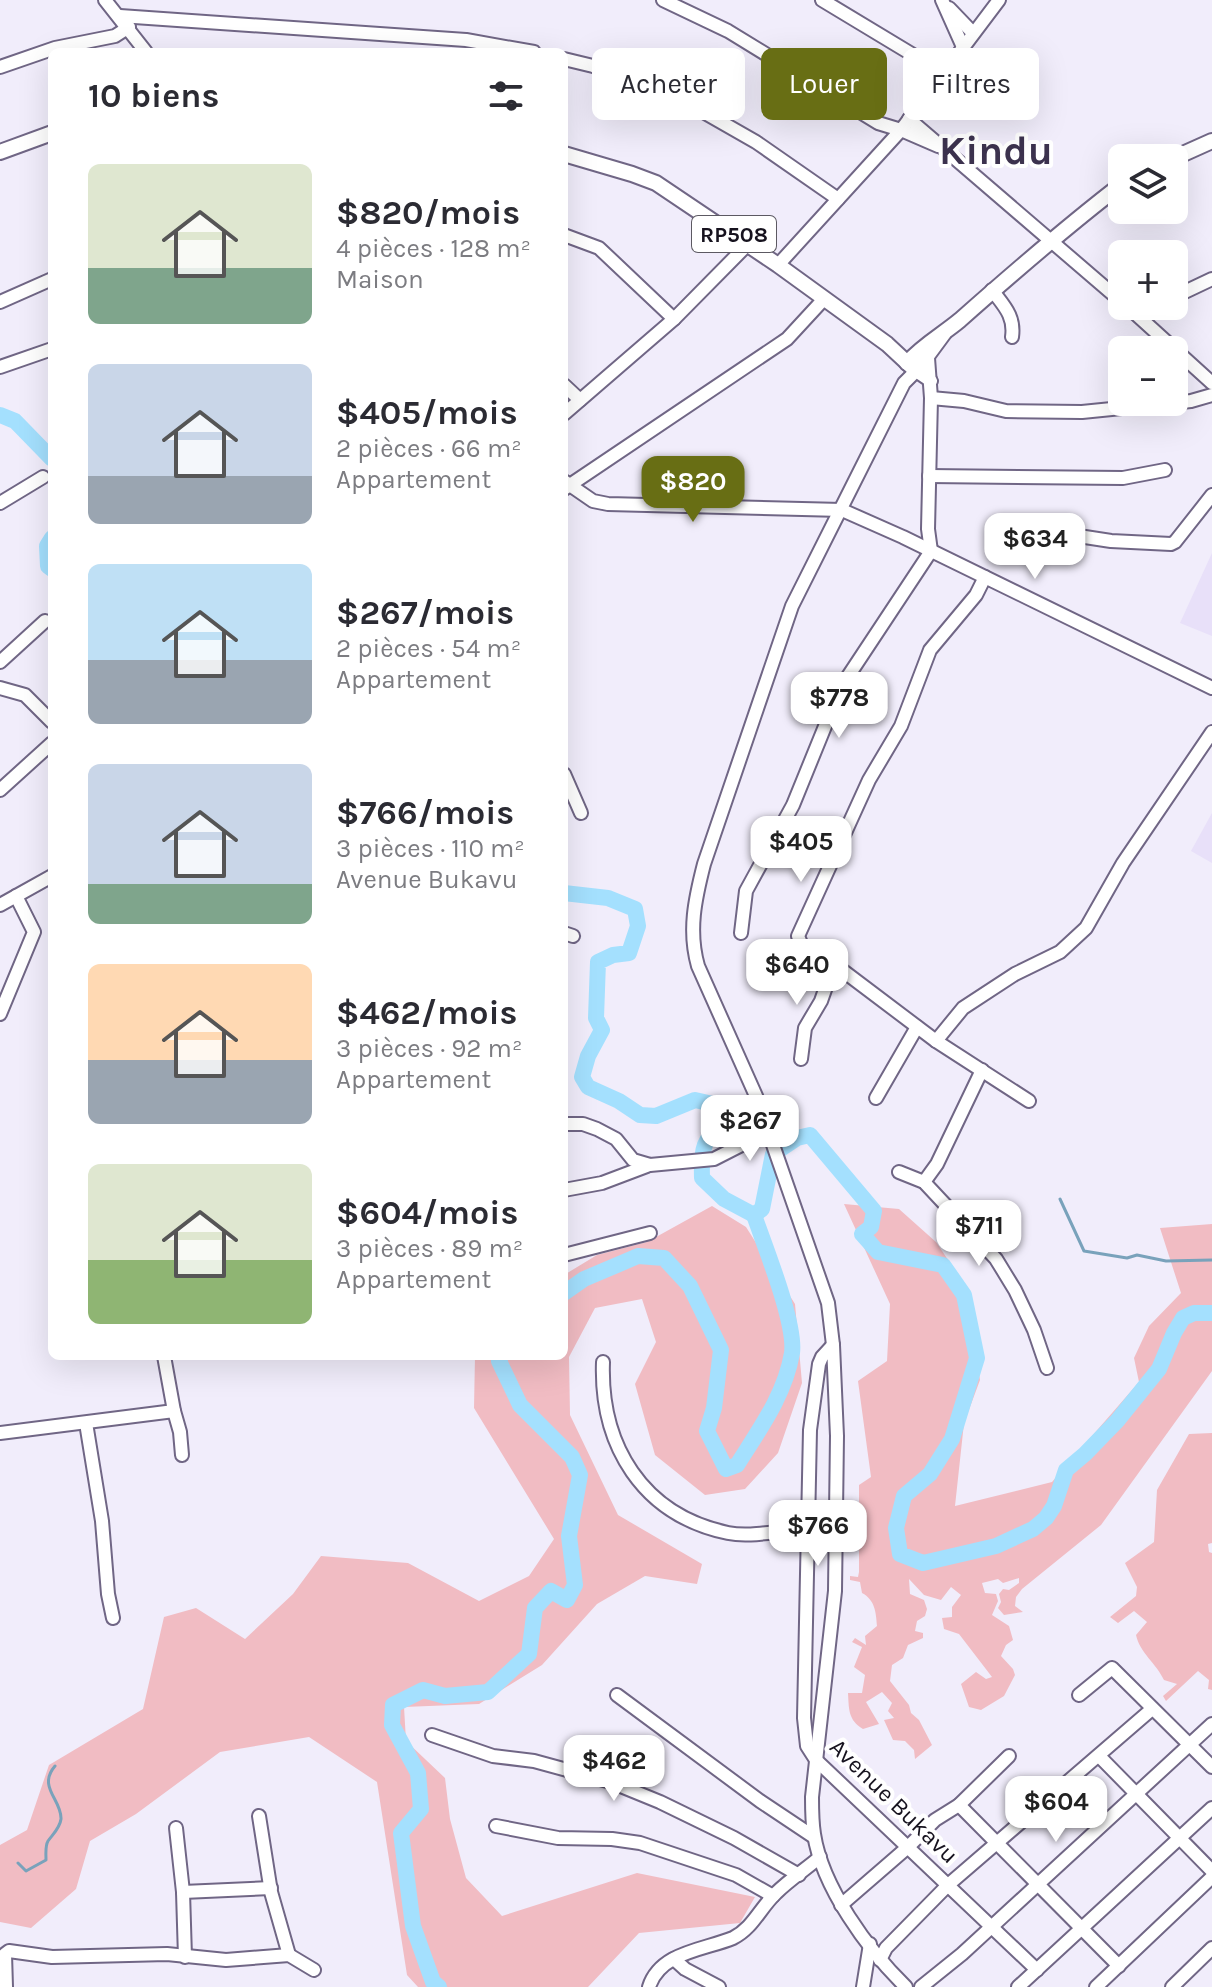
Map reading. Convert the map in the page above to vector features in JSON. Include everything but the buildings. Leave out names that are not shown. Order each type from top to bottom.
[{"type":"main road","points":[[0,152],[48,134]]},
{"type":"main road","points":[[1188,152],[1212,141]]},
{"type":"main road","name":"RP508","points":[[568,155],[656,183],[778,265],[887,344],[912,367]]},
{"type":"main road","points":[[912,367],[992,290],[1108,195]]},
{"type":"main road","name":"RP508","points":[[887,344],[924,354]]},
{"type":"street","points":[[105,0],[143,48]]},
{"type":"street","points":[[663,0],[728,31],[878,123],[905,124],[938,146],[1108,289]]},
{"type":"street","points":[[822,0],[903,49]]},
{"type":"street","points":[[942,0],[973,33]]},
{"type":"street","points":[[942,0],[963,47]]},
{"type":"street","points":[[963,47],[999,0]]},
{"type":"street","points":[[120,16],[466,40],[511,48]]},
{"type":"street","points":[[55,48],[115,36],[129,27]]},
{"type":"street","points":[[0,67],[48,50]]},
{"type":"street","points":[[568,60],[672,94],[756,142],[838,199]]},
{"type":"street","points":[[778,265],[908,120]]},
{"type":"street","points":[[568,236],[599,248],[674,319]]},
{"type":"street","points":[[568,410],[674,319],[748,244]]},
{"type":"street","points":[[1188,290],[1212,279]]},
{"type":"street","points":[[0,302],[48,281]]},
{"type":"street","points":[[992,290],[1010,313],[1014,325],[1012,337]]},
{"type":"street","points":[[568,483],[787,339],[823,300]]},
{"type":"street","points":[[1142,320],[1212,383]]},
{"type":"street","points":[[0,367],[48,350]]},
{"type":"street","points":[[741,933],[746,891],[793,805],[841,687],[931,551],[928,529],[931,381],[924,354]]},
{"type":"street","points":[[906,1987],[841,1905],[814,1837],[812,1797],[835,1591],[837,1436],[828,1303],[756,1096],[698,966],[692,945],[695,899],[704,864],[792,606],[912,367],[931,381]]},
{"type":"street","points":[[568,389],[580,400]]},
{"type":"street","points":[[931,398],[964,401],[1006,411],[1082,412],[1179,402],[1212,395]]},
{"type":"street","points":[[929,476],[1123,478],[1165,470]]},
{"type":"street","points":[[0,503],[43,477]]},
{"type":"street","points":[[568,487],[593,501],[608,504],[842,510],[1212,688]]},
{"type":"street","points":[[1033,529],[1111,541],[1171,544],[1212,495]]},
{"type":"street","points":[[985,577],[976,595],[925,659],[918,687],[901,726],[869,780],[799,932],[799,942],[834,964],[936,1041],[1029,1101]]},
{"type":"street","points":[[0,662],[45,621]]},
{"type":"street","points":[[0,688],[25,695],[48,718]]},
{"type":"street","points":[[936,1041],[963,1008],[1018,972],[1063,950],[1086,928],[1123,863],[1212,732]]},
{"type":"street","points":[[0,790],[48,747]]},
{"type":"street","points":[[568,783],[581,813]]},
{"type":"street","points":[[0,905],[48,878]]},
{"type":"street","points":[[0,1014],[34,932],[16,896]]},
{"type":"street","points":[[801,1059],[805,1028],[821,1001],[834,964]]},
{"type":"street","points":[[876,1098],[917,1027]]},
{"type":"street","points":[[924,1182],[937,1164],[982,1070]]},
{"type":"street","points":[[568,1124],[583,1124],[597,1129],[616,1139],[633,1160],[650,1165]]},
{"type":"street","points":[[568,1189],[602,1183],[650,1165],[714,1159],[770,1134]]},
{"type":"street","points":[[899,1172],[924,1182],[996,1259],[1028,1316],[1047,1368]]},
{"type":"street","points":[[568,1254],[650,1233]]},
{"type":"street","name":"Avenue Bukavu","points":[[833,1345],[819,1364],[810,1430],[804,1718],[807,1746],[816,1760],[1037,1970]]},
{"type":"street","points":[[165,1360],[182,1455]]},
{"type":"street","points":[[603,1362],[605,1414],[614,1439],[637,1480],[668,1508],[692,1521],[730,1534],[808,1530]]},
{"type":"street","points":[[0,1433],[174,1411]]},
{"type":"street","points":[[86,1423],[102,1521],[113,1618]]},
{"type":"street","points":[[1079,1695],[1110,1668],[1212,1767]]},
{"type":"street","points":[[617,1695],[814,1837]]},
{"type":"street","points":[[888,1987],[886,1948],[948,1885],[1152,1709]]},
{"type":"street","points":[[921,1987],[992,1927],[1212,1724]]},
{"type":"street","points":[[432,1735],[493,1756],[534,1761],[611,1782],[684,1814],[799,1875]]},
{"type":"street","points":[[841,1905],[935,1820],[959,1805],[1009,1756]]},
{"type":"street","points":[[1096,1987],[1212,1874],[1100,1757]]},
{"type":"street","points":[[959,1805],[1119,1966]]},
{"type":"street","points":[[1018,1987],[1212,1808]]},
{"type":"street","points":[[259,1816],[271,1888],[289,1955]]},
{"type":"street","points":[[496,1826],[558,1838],[640,1843],[736,1875],[773,1896]]},
{"type":"street","points":[[176,1828],[183,1892],[185,1957]]},
{"type":"street","points":[[649,1987],[652,1978],[674,1959],[745,1930],[773,1896],[820,1857]]},
{"type":"street","points":[[183,1892],[271,1888]]},
{"type":"street","points":[[863,1987],[870,1944]]},
{"type":"street","points":[[1172,1987],[1212,1948]]},
{"type":"street","points":[[6,1987],[5,1954],[9,1951],[52,1957],[167,1954],[226,1960],[289,1955],[314,1970]]},
{"type":"street","points":[[674,1959],[685,1969],[719,1987]]},
{"type":"shaded area","points":[[1212,553],[1212,636],[1180,623]]},
{"type":"shaded area","points":[[1212,813],[1212,863],[1191,851]]},
{"type":"shaded area","points":[[844,1204],[899,1209],[936,1242],[965,1285],[980,1380],[964,1423],[955,1506],[1052,1482],[1139,1382],[1134,1358],[1149,1326],[1181,1293],[1160,1228],[1212,1224],[1212,1371],[1101,1525],[1022,1589],[1016,1597],[1015,1606],[1023,1612],[1004,1615],[998,1608],[1001,1602],[999,1594],[1003,1589],[1009,1590],[1019,1583],[1019,1578],[1003,1583],[998,1579],[982,1583],[985,1593],[996,1594],[998,1601],[992,1615],[1009,1626],[1013,1640],[1006,1645],[1001,1656],[1015,1675],[1004,1696],[981,1710],[969,1707],[961,1684],[976,1672],[986,1679],[992,1677],[959,1634],[944,1629],[942,1618],[952,1617],[952,1607],[961,1595],[951,1587],[941,1600],[924,1595],[909,1579],[910,1594],[924,1600],[927,1609],[925,1616],[917,1621],[915,1631],[923,1633],[923,1638],[908,1645],[903,1658],[892,1665],[890,1681],[919,1720],[932,1745],[915,1759],[914,1750],[905,1741],[893,1740],[884,1720],[894,1718],[888,1711],[892,1703],[882,1692],[866,1702],[879,1724],[863,1729],[854,1722],[849,1709],[848,1693],[862,1693],[865,1675],[854,1667],[862,1647],[852,1642],[855,1638],[866,1645],[865,1636],[877,1626],[870,1599],[862,1593],[860,1582],[850,1580],[850,1576],[858,1577],[859,1572],[859,1485],[871,1477],[858,1381],[887,1361],[890,1304]]},
{"type":"shaded area","points":[[712,1206],[746,1227],[795,1304],[802,1383],[778,1453],[745,1489],[705,1495],[655,1455],[635,1384],[656,1342],[642,1299],[595,1308],[569,1357],[570,1415],[618,1515],[702,1564],[697,1584],[645,1576],[597,1604],[542,1665],[479,1704],[404,1707],[406,1741],[445,1778],[450,1819],[466,1878],[502,1916],[637,1873],[755,1897],[740,1923],[639,1933],[588,1987],[418,1987],[407,1975],[377,1782],[309,1737],[220,1752],[136,1814],[90,1841],[76,1889],[31,1928],[0,1922],[0,1845],[27,1830],[49,1765],[143,1709],[164,1617],[196,1608],[245,1639],[293,1594],[321,1556],[408,1563],[479,1601],[529,1576],[554,1539],[474,1408],[475,1360],[568,1360],[568,1273],[597,1255],[647,1242]]},
{"type":"shaded area","points":[[1212,1433],[1212,1543],[1208,1544],[1212,1553],[1212,1690],[1208,1689],[1209,1680],[1198,1671],[1166,1701],[1163,1696],[1177,1684],[1164,1680],[1138,1641],[1136,1635],[1147,1622],[1134,1611],[1118,1623],[1110,1617],[1136,1596],[1137,1587],[1125,1563],[1154,1542],[1157,1490],[1189,1434]]},
{"type":"waterway","points":[[0,415],[15,421],[48,455]]},
{"type":"waterway","points":[[48,544],[48,566]]},
{"type":"waterway","points":[[568,893],[608,898],[635,909],[638,926],[629,953],[613,955],[598,962],[596,1018],[602,1030],[588,1056],[582,1077],[588,1087],[640,1115],[656,1116],[695,1100],[717,1105],[725,1119],[705,1145],[702,1178],[724,1199],[754,1215],[762,1209],[773,1154],[797,1138],[810,1135],[874,1211],[871,1227],[862,1234],[878,1252],[943,1265],[964,1295],[977,1358],[952,1439],[930,1474],[904,1496],[896,1528],[900,1554],[923,1563],[996,1546],[1033,1529],[1054,1506],[1066,1470],[1117,1421],[1159,1369],[1183,1318],[1194,1313],[1212,1313]]},
{"type":"waterway","points":[[1060,1199],[1084,1251],[1127,1258],[1137,1255],[1166,1261],[1212,1260]]},
{"type":"waterway","points":[[568,1290],[584,1279],[638,1256],[664,1258],[690,1286],[721,1350],[714,1408],[707,1431],[726,1469],[737,1465],[777,1398],[792,1353],[785,1305],[754,1215]]},
{"type":"waterway","points":[[439,1987],[433,1982],[413,1926],[401,1833],[421,1809],[418,1773],[392,1725],[393,1705],[423,1690],[445,1696],[488,1692],[529,1654],[535,1608],[551,1591],[567,1600],[575,1585],[569,1536],[580,1475],[572,1457],[520,1405],[499,1360]]},
{"type":"waterway","points":[[18,1863],[26,1871],[46,1860],[47,1843],[61,1819],[48,1780],[55,1766]]},
{"type":"district","name":"Kindu","points":[[996,150]]}]
